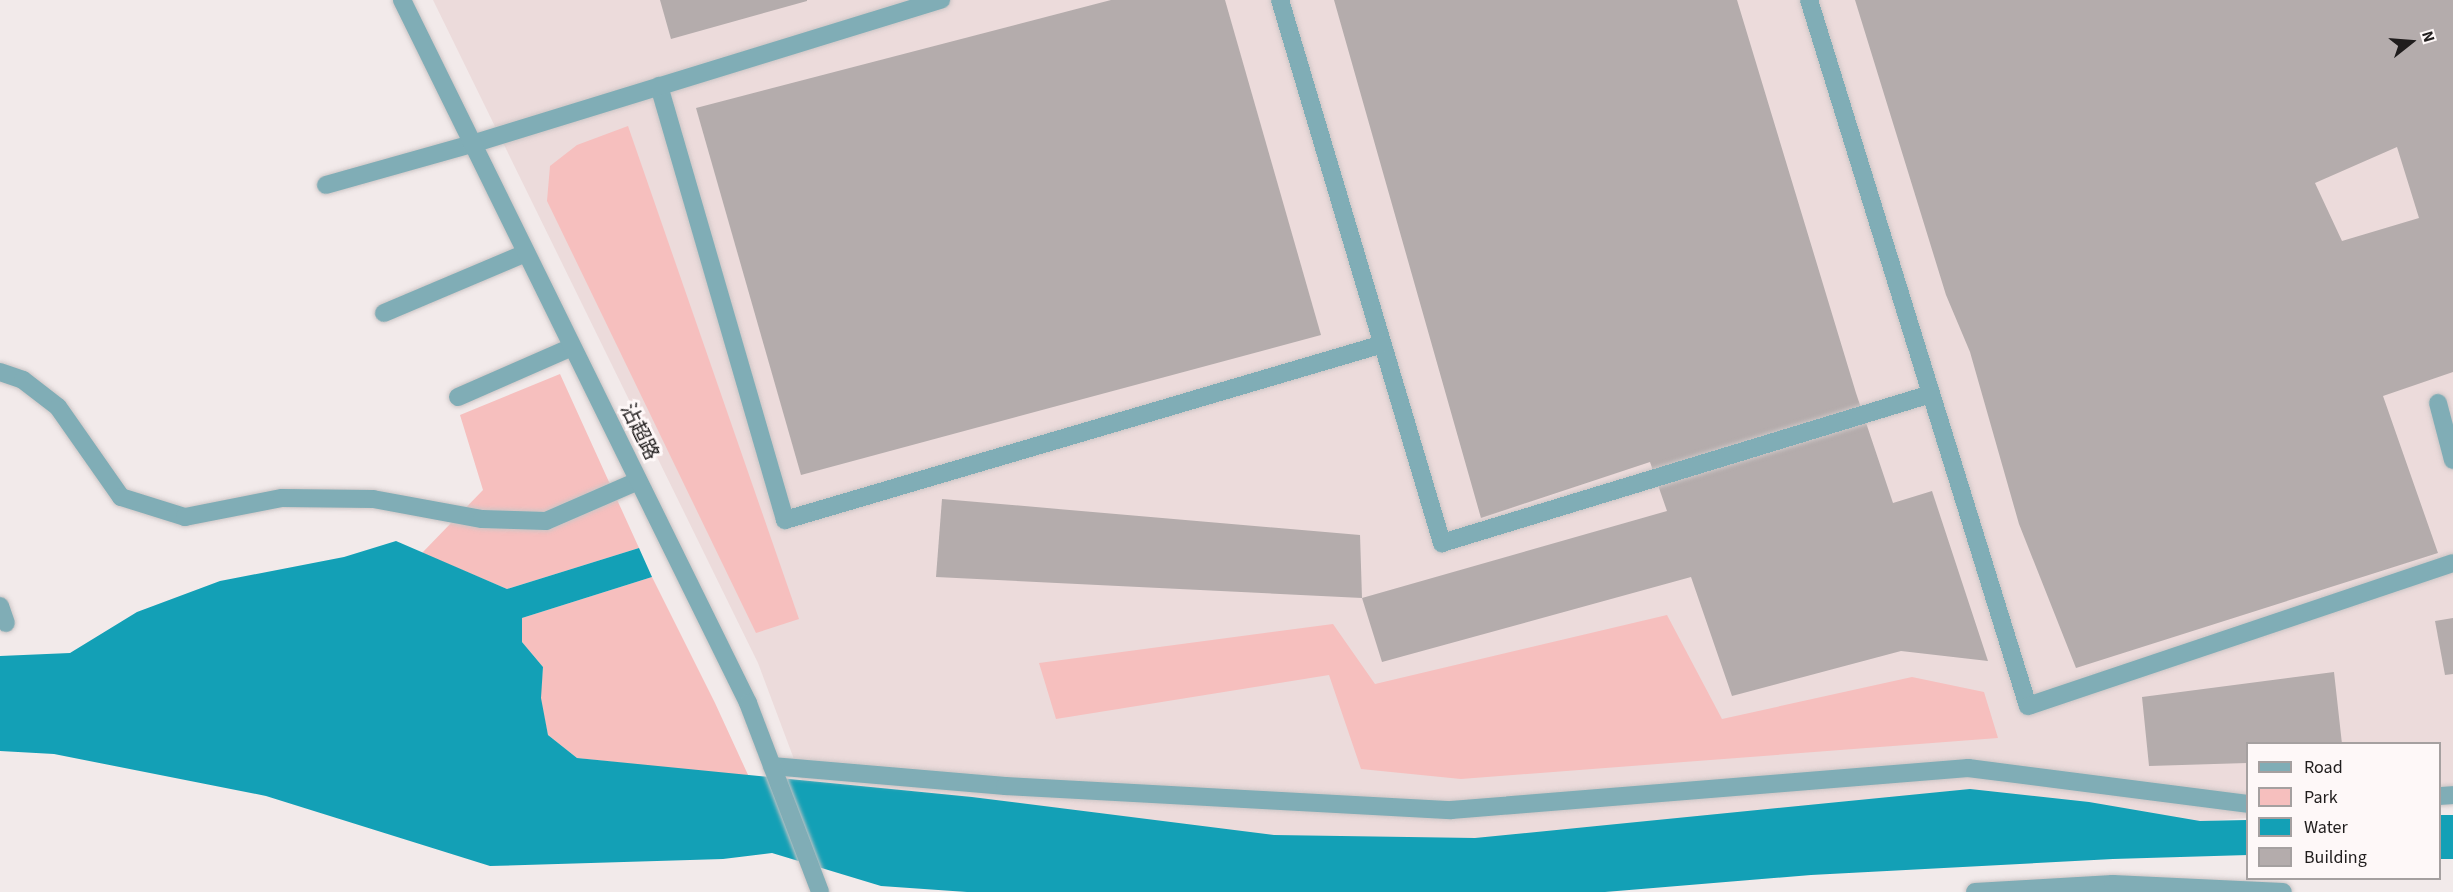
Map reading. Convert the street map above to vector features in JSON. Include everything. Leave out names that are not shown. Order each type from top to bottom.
[{"type":"street","name":"沾超路","points":[[402,0],[748,702],[817,885]]},
{"type":"street","points":[[326,185],[472,144],[941,0]]},
{"type":"street","points":[[1280,0],[1442,543],[1931,394]]},
{"type":"street","points":[[1809,0],[2028,705],[2453,563]]},
{"type":"street","points":[[659,86],[785,520],[1383,344]]},
{"type":"street","points":[[384,313],[526,253]]},
{"type":"street","points":[[458,397],[572,347]]},
{"type":"street","points":[[0,372],[23,380],[58,407],[121,497],[184,517],[293,498],[373,499],[482,519],[546,520],[639,481]]},
{"type":"street","points":[[2438,403],[2453,460]]},
{"type":"street","points":[[0,606],[6,624]]},
{"type":"street","points":[[775,772],[1450,810],[1968,768],[2246,804]]},
{"type":"street","points":[[1975,892],[2113,884],[2283,892]]},
{"type":"shaded area","points":[[433,0],[2453,0],[2453,802],[2441,803],[2441,742],[2246,742],[2246,818],[2081,831],[1384,864],[810,802],[758,663]]},
{"type":"green space","points":[[628,126],[799,619],[756,633],[547,201],[550,166],[577,145]]},
{"type":"green space","points":[[560,374],[639,548],[507,589],[422,553],[483,490],[460,415]]},
{"type":"green space","points":[[652,577],[749,777],[577,758],[548,735],[540,698],[543,667],[522,642],[522,618]]},
{"type":"green space","points":[[1667,615],[1722,719],[1912,677],[1984,692],[1998,738],[1461,779],[1361,769],[1329,675],[1056,719],[1039,663],[1333,624],[1375,684]]},
{"type":"water","points":[[396,541],[507,589],[639,548],[652,577],[522,618],[522,642],[543,667],[541,698],[548,735],[577,758],[972,797],[1274,835],[1475,838],[1970,789],[2089,802],[2200,821],[2246,820],[2246,855],[2113,859],[1811,875],[1605,892],[967,892],[881,886],[772,853],[723,859],[490,866],[266,796],[54,754],[0,751],[0,656],[70,653],[137,612],[220,581],[344,557]]},
{"type":"water","points":[[2441,815],[2453,815],[2453,859],[2441,859]]},
{"type":"building","points":[[660,0],[807,0],[807,1],[671,39]]},
{"type":"building","points":[[1111,0],[1225,0],[1321,335],[801,475],[696,108]]},
{"type":"building","points":[[1334,0],[1737,0],[1856,393],[1893,503],[1932,491],[1988,661],[1901,651],[1732,696],[1691,577],[1382,662],[1362,598],[1667,511],[1650,462],[1481,518]]},
{"type":"building","points":[[1855,0],[2453,0],[2453,372],[2383,396],[2438,553],[2076,668],[2019,524],[1970,352],[1946,295]],"holes":[[[2397,147],[2419,218],[2342,241],[2315,183]]]},
{"type":"building","points":[[942,499],[1360,535],[1362,598],[936,577]]},
{"type":"building","points":[[2453,618],[2453,674],[2445,675],[2435,621]]},
{"type":"building","points":[[2334,672],[2342,742],[2246,742],[2246,763],[2149,766],[2142,697]]}]
